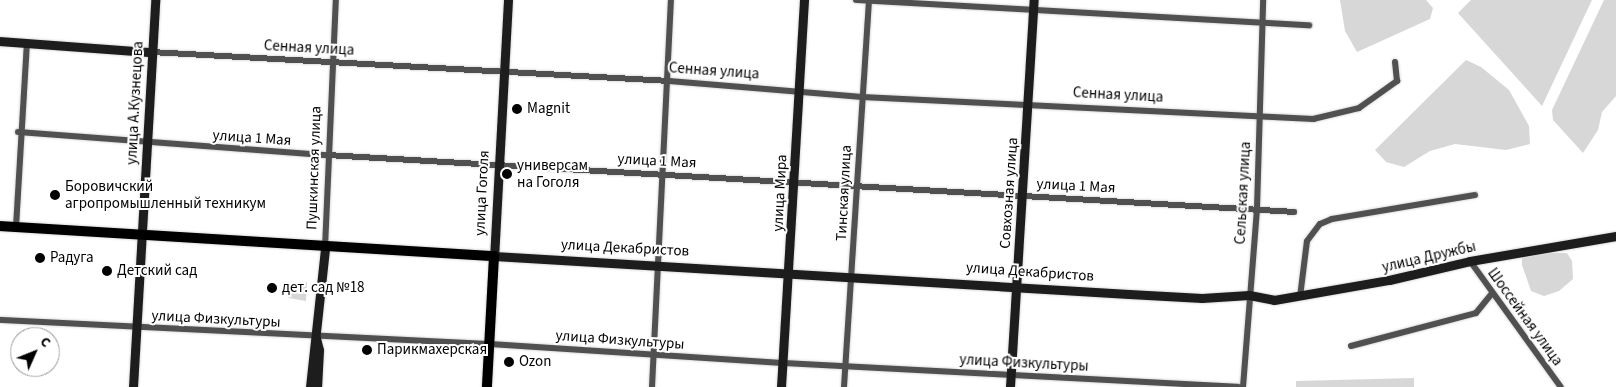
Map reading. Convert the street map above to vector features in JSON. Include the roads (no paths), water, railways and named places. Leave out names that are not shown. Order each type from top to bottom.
[{"type":"main road","name":"улица Декабристов","points":[[0,226],[142,234],[325,248],[494,256]]},
{"type":"main road","name":"улица Гоголя","points":[[487,387],[494,256]]},
{"type":"street","name":"улица А.Кузнецова","points":[[132,387],[142,234],[150,52],[155,0]]},
{"type":"street","name":"Пушкинская улица","points":[[310,387],[325,248],[331,63],[336,0]]},
{"type":"street","name":"улица Гоголя","points":[[494,256],[508,0]]},
{"type":"street","points":[[652,387],[669,82],[671,0]]},
{"type":"street","name":"улица Мира","points":[[781,387],[795,183],[804,0]]},
{"type":"street","points":[[856,0],[1309,25]]},
{"type":"street","name":"Тинская улица","points":[[844,387],[869,0]]},
{"type":"street","name":"Совхозная улица","points":[[1010,387],[1034,0]]},
{"type":"street","name":"Сельская улица","points":[[1243,387],[1257,208],[1263,0]]},
{"type":"street","name":"Сенная улица","points":[[0,41],[150,52],[669,82],[862,97],[1313,119],[1359,108],[1397,81],[1395,62]]},
{"type":"street","points":[[16,227],[20,132],[27,43]]},
{"type":"street","name":"улица 1 Мая","points":[[20,132],[146,143],[327,155],[1257,208],[1294,212]]},
{"type":"street","points":[[1300,297],[1307,241],[1320,224],[1341,217],[1475,194]]},
{"type":"street","name":"улица Дружбы","points":[[1249,296],[1274,300],[1300,297],[1470,261],[1616,236]]},
{"type":"street","name":"улица Декабристов","points":[[494,256],[659,264],[1192,297],[1249,296]]},
{"type":"street","name":"Шоссейная улица","points":[[1470,261],[1560,387]]},
{"type":"street","points":[[1351,346],[1476,312],[1492,293]]},
{"type":"street","name":"улица Физкультуры","points":[[0,320],[316,337],[490,344],[846,367],[1238,387]]},
{"type":"street","name":"Пушкинская улица","points":[[316,337],[319,350],[317,387]]},
{"type":"place","name":"Magnit","points":[[517,109]]},
{"type":"place","name":"универсам на Гоголя","points":[[507,174]]},
{"type":"place","name":"Боровичский агропромышленный техникум","points":[[55,195]]},
{"type":"place","name":"Радуга","points":[[40,258]]},
{"type":"place","name":"Детский сад","points":[[107,271]]},
{"type":"place","name":"дет. сад №18","points":[[272,288]]},
{"type":"place","name":"Парикмахерская","points":[[367,350]]},
{"type":"place","name":"Ozon","points":[[509,362]]}]
